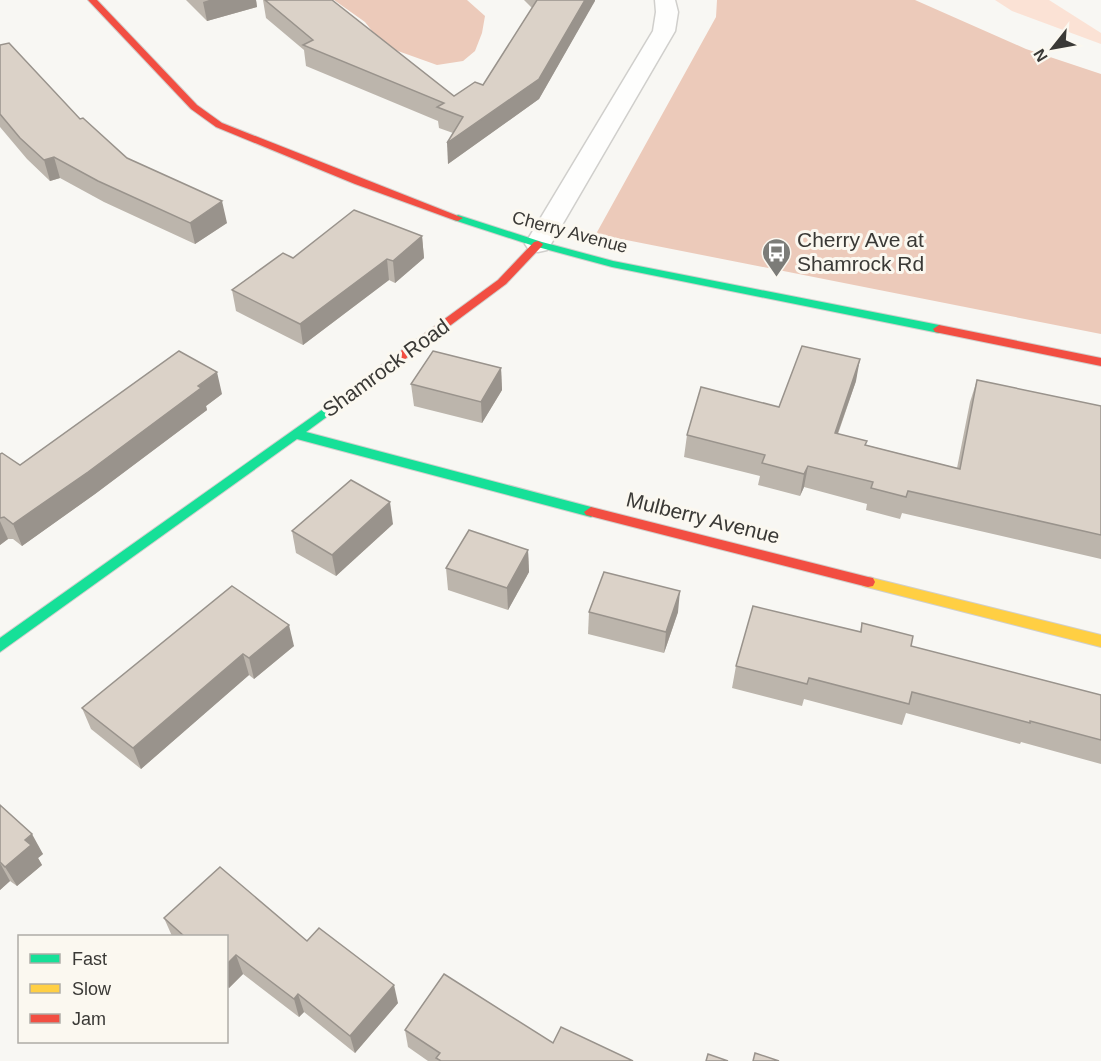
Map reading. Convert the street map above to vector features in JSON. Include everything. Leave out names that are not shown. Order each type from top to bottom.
[{"type":"street","name":"Cherry Avenue","points":[[92,0],[194,107],[219,125],[359,182],[538,244],[612,264],[1101,362]]},
{"type":"street","name":"Shamrock Road","points":[[0,646],[296,434],[502,282],[538,244],[664,31],[667,12],[665,0]]},
{"type":"street","name":"Mulberry Avenue","points":[[296,434],[559,504],[1101,641]]},
{"type":"shaded area","points":[[334,0],[467,0],[485,16],[475,51],[463,61],[437,65],[384,46],[365,22]]},
{"type":"shaded area","points":[[717,0],[915,0],[1026,49],[1101,74],[1101,334],[596,234],[716,17]]},
{"type":"shaded area","points":[[995,0],[1049,0],[1101,33],[1101,44],[1012,11]]},
{"type":"building","points":[[265,0],[332,0],[454,96],[475,82],[483,85],[537,0],[585,0],[539,79],[447,143],[463,117],[437,107],[444,103],[303,45],[313,40]]},
{"type":"building","points":[[9,43],[80,119],[83,118],[127,158],[222,201],[190,223],[98,181],[54,157],[44,160],[20,138],[0,114],[0,45]]},
{"type":"building","points":[[354,210],[422,236],[393,261],[387,259],[300,324],[232,290],[283,253],[293,258]]},
{"type":"building","points":[[802,346],[860,359],[835,433],[867,441],[865,445],[960,469],[977,380],[1101,406],[1101,535],[908,491],[906,497],[871,488],[873,482],[808,466],[804,474],[762,463],[765,455],[687,435],[701,387],[779,407]]},
{"type":"building","points":[[179,351],[217,372],[198,386],[201,388],[88,472],[13,524],[4,517],[0,518],[0,454],[2,453],[20,465]]},
{"type":"building","points":[[433,351],[501,368],[481,402],[411,384]]},
{"type":"building","points":[[351,480],[390,502],[332,555],[292,531]]},
{"type":"building","points":[[469,530],[528,550],[507,588],[446,568]]},
{"type":"building","points":[[604,572],[680,591],[666,632],[589,612]]},
{"type":"building","points":[[232,586],[289,625],[249,658],[243,654],[133,748],[82,708]]},
{"type":"building","points":[[753,606],[861,632],[862,623],[913,636],[911,646],[1101,695],[1101,740],[912,692],[909,704],[809,678],[807,684],[736,666]]},
{"type":"building","points":[[0,805],[32,834],[25,840],[31,845],[5,867],[0,862]]},
{"type":"building","points":[[220,867],[307,941],[319,928],[394,985],[350,1036],[298,994],[294,999],[236,955],[228,963],[228,935],[183,935],[164,918]]},
{"type":"building","points":[[444,974],[553,1043],[561,1027],[633,1061],[441,1061],[436,1058],[440,1053],[405,1030]]},
{"type":"building","points":[[755,1053],[779,1061],[753,1061]]},
{"type":"building","points":[[708,1054],[728,1061],[706,1061]]},
{"type":"traffic: fast","points":[[458,218],[538,244],[612,264],[939,329]]},
{"type":"traffic: fast","points":[[0,646],[350,394]]},
{"type":"traffic: fast","points":[[296,434],[591,512]]},
{"type":"traffic: slow","points":[[868,582],[1101,641]]},
{"type":"traffic: jam","points":[[92,0],[194,107],[219,125],[359,182],[458,218]]},
{"type":"traffic: jam","points":[[350,394],[502,282],[538,244]]},
{"type":"traffic: jam","points":[[939,329],[1101,362]]},
{"type":"traffic: jam","points":[[591,512],[868,582]]},
{"type":"place","name":"Cherry Ave at Shamrock Rd","points":[[776,278]]}]
